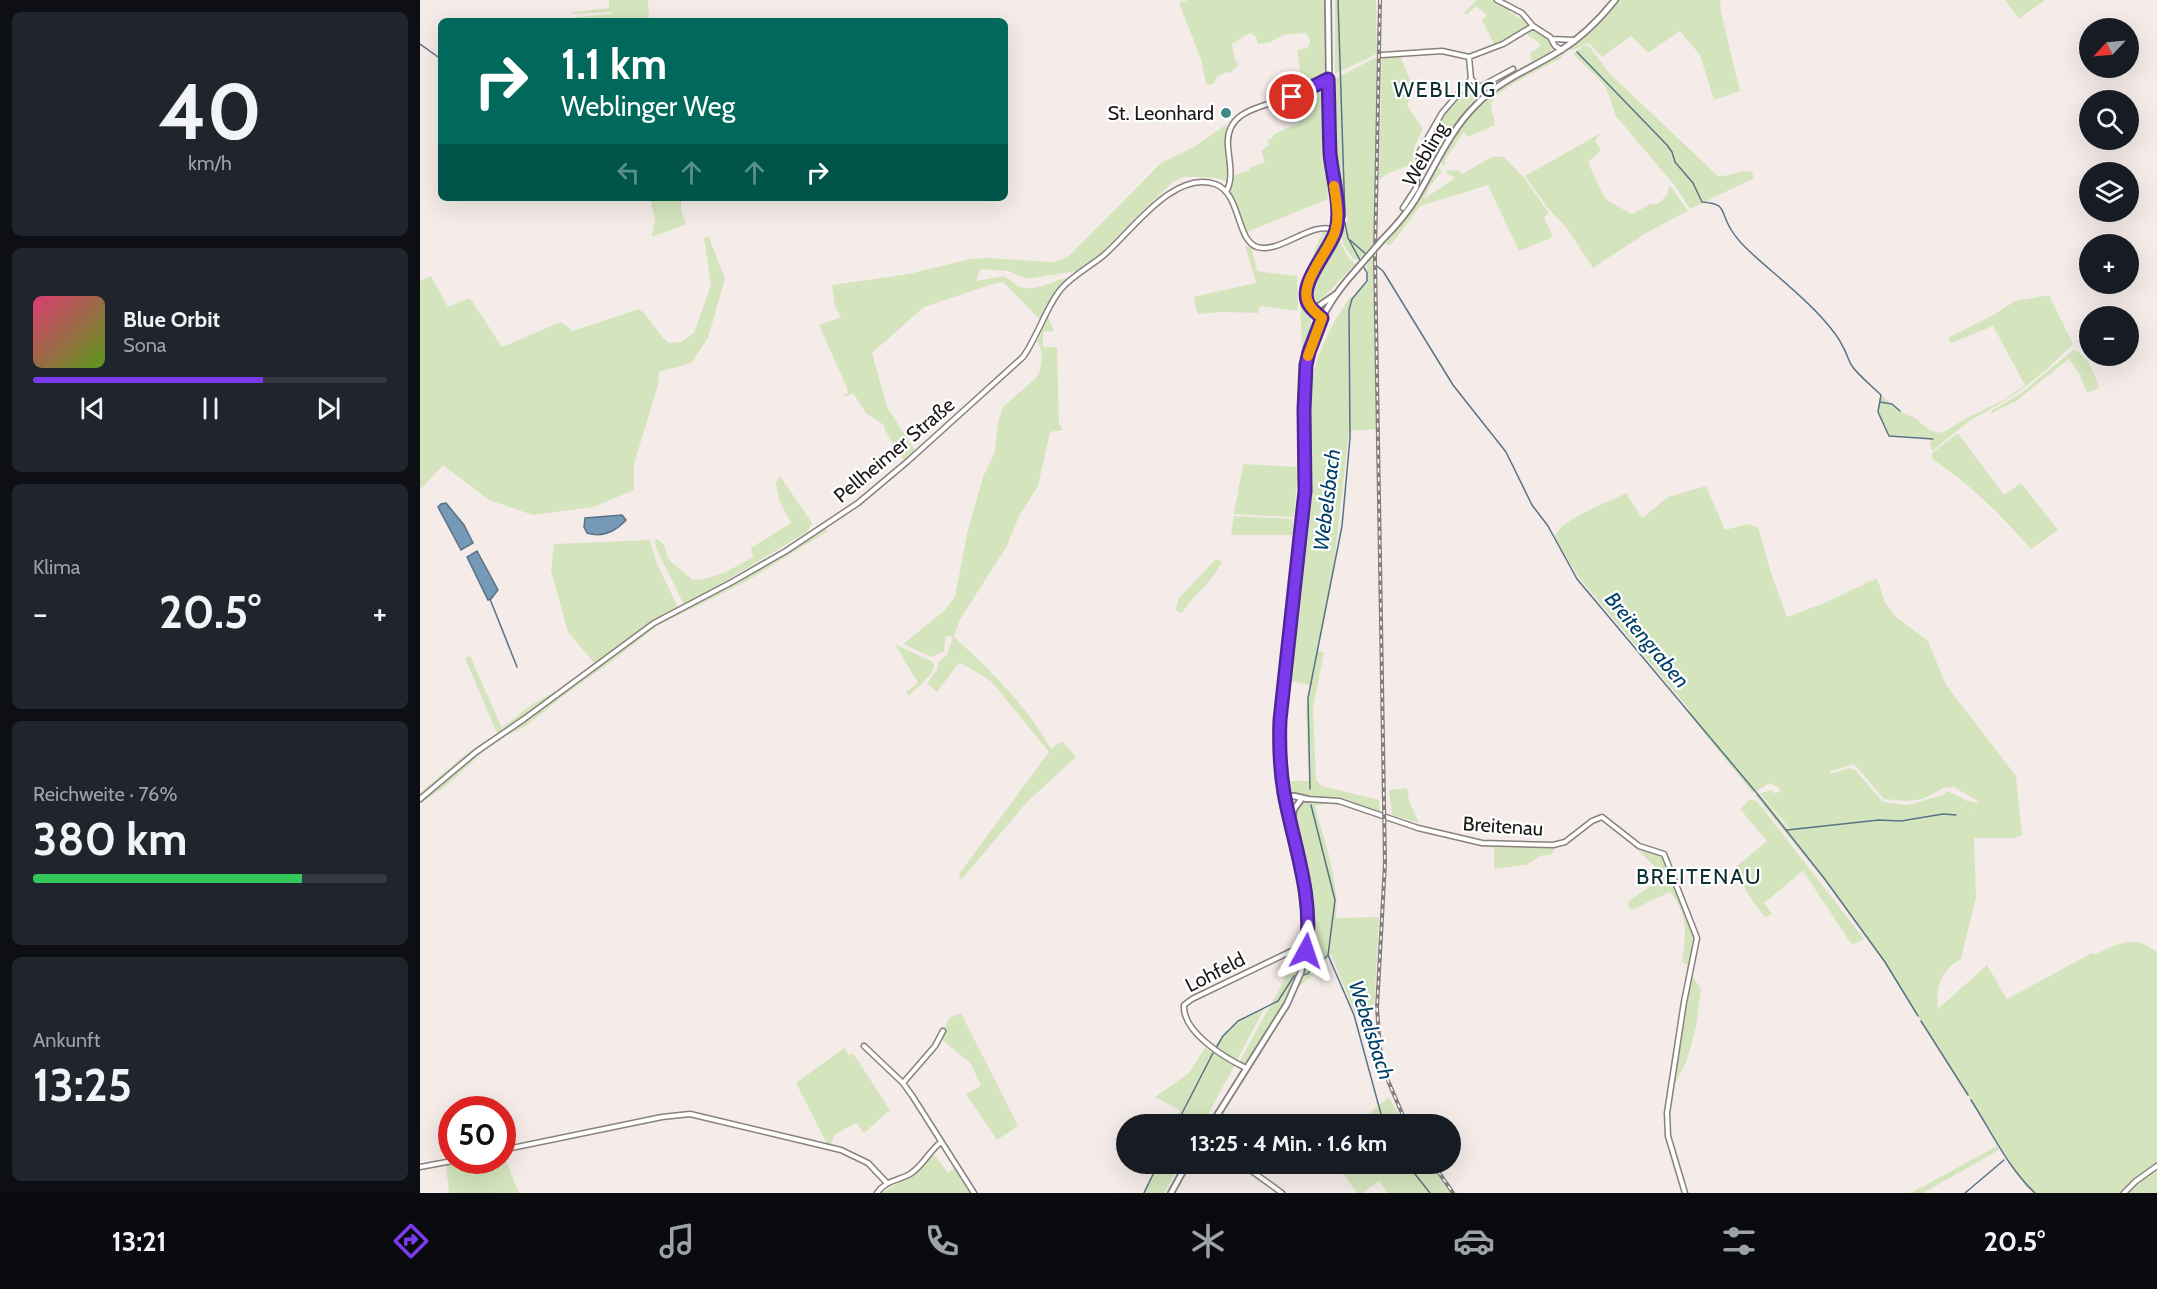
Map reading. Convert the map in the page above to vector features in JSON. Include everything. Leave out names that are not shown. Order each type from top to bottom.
[{"type":"main road","points":[[1322,318],[1307,300],[1307,288],[1336,230],[1338,214],[1330,152],[1328,0]]},
{"type":"main road","name":"Webling","points":[[1336,294],[1405,214],[1448,140],[1476,104],[1498,86],[1562,50],[1595,24],[1615,0]]},
{"type":"main road","points":[[1313,309],[1336,294]]},
{"type":"main road","points":[[1218,1114],[1275,1024],[1299,978],[1307,944],[1308,902],[1286,800],[1280,752],[1280,720],[1305,491],[1305,378],[1309,352],[1322,318],[1336,294]]},
{"type":"main road","points":[[1286,800],[1294,796],[1307,799]]},
{"type":"main road","points":[[1286,800],[1307,799]]},
{"type":"main road","points":[[1291,826],[1294,809],[1300,801]]},
{"type":"main road","points":[[1171,1193],[1181,1174]]},
{"type":"street","points":[[1497,0],[1522,13],[1533,26],[1554,39],[1575,40]]},
{"type":"street","points":[[1382,55],[1442,51],[1468,57],[1503,44],[1533,26]]},
{"type":"street","points":[[1554,39],[1555,46],[1562,50]]},
{"type":"street","points":[[1468,57],[1471,79],[1482,87],[1513,69]]},
{"type":"street","points":[[1328,79],[1292,97],[1251,109],[1234,120],[1228,141],[1230,185],[1226,192],[1248,241],[1256,247],[1269,247],[1312,231],[1331,228],[1336,230]]},
{"type":"street","name":"Webling","points":[[1403,208],[1416,188],[1420,151],[1423,144],[1442,113],[1471,79]]},
{"type":"street","name":"Pellheimer Straße","points":[[420,799],[476,752],[654,623],[786,551],[878,487],[1017,363],[1032,343],[1061,289],[1106,254],[1168,195],[1182,187],[1199,183],[1215,184],[1226,192]]},
{"type":"street","name":"Breitenau","points":[[1307,799],[1340,801],[1418,828],[1482,843],[1553,845],[1566,842],[1592,821],[1602,817],[1640,846],[1664,854],[1697,938],[1690,966],[1667,1113],[1670,1145],[1685,1193]]},
{"type":"street","name":"Lohfeld","points":[[1246,1068],[1206,1044],[1185,1016],[1184,1005],[1300,948],[1304,930],[1304,903],[1308,902]]},
{"type":"street","points":[[903,1083],[935,1046],[943,1031]]},
{"type":"street","points":[[864,1046],[903,1083],[974,1193]]},
{"type":"street","points":[[516,1147],[662,1117],[690,1114],[827,1145],[868,1163],[886,1182]]},
{"type":"street","points":[[877,1193],[886,1182],[914,1171],[941,1142]]},
{"type":"street","points":[[420,1167],[438,1164]]},
{"type":"street","points":[[2124,1193],[2157,1166]]},
{"type":"street","points":[[1256,1174],[1282,1193]]},
{"type":"green space","points":[[609,0],[648,0],[649,18],[576,17],[612,14],[612,12],[570,14],[609,8]]},
{"type":"green space","points":[[1188,0],[1325,0],[1325,79],[1305,88],[1302,87],[1297,50],[1307,48],[1310,44],[1306,33],[1283,35],[1271,42],[1258,44],[1256,37],[1250,33],[1232,44],[1235,60],[1239,64],[1231,73],[1226,72],[1217,77],[1213,85],[1206,84],[1202,62],[1179,3]]},
{"type":"green space","points":[[1335,0],[1376,0],[1377,54],[1335,74]]},
{"type":"green space","points":[[1476,0],[1496,0],[1511,11],[1508,11],[1527,22],[1528,26],[1495,46],[1482,20],[1487,15],[1476,6],[1468,14],[1463,14]]},
{"type":"green space","points":[[1618,0],[1720,0],[1740,91],[1714,100],[1700,55],[1680,31],[1648,53],[1631,36],[1602,57],[1589,43],[1570,51]]},
{"type":"green space","points":[[2005,0],[2045,0],[2019,19]]},
{"type":"green space","points":[[1533,30],[1542,34],[1552,45],[1547,54],[1532,62],[1530,53],[1541,46],[1528,36],[1528,31]]},
{"type":"green space","points":[[1583,46],[1589,46],[1610,74],[1718,176],[1748,171],[1752,172],[1754,178],[1690,209],[1675,186],[1616,116],[1606,88],[1573,54]]},
{"type":"green space","points":[[1563,55],[1561,58],[1496,96],[1491,103],[1495,125],[1468,137],[1464,132],[1443,166],[1440,160],[1473,110],[1508,82]]},
{"type":"green space","points":[[1382,56],[1400,56],[1414,89],[1407,105],[1423,129],[1415,145],[1412,164],[1387,174],[1379,180]]},
{"type":"green space","points":[[1377,57],[1374,243],[1359,259],[1355,260],[1340,234],[1340,224],[1348,220],[1347,216],[1340,218],[1332,148],[1330,81]]},
{"type":"green space","points":[[1469,83],[1481,90],[1445,137],[1433,129]]},
{"type":"green space","points":[[1322,84],[1328,199],[1247,232],[1231,193],[1232,176],[1265,162],[1261,151],[1269,145],[1267,141],[1274,134],[1299,123],[1298,118],[1289,115],[1283,101]]},
{"type":"green space","points":[[1227,124],[1228,182],[1217,178],[1183,177],[1173,182],[1102,252],[1077,271],[1027,279],[1008,271],[980,269],[976,281],[1004,276],[1019,286],[1027,288],[1039,287],[1069,277],[1058,290],[1041,321],[1003,282],[996,283],[924,307],[872,353],[887,407],[916,452],[906,460],[902,458],[884,425],[866,413],[853,393],[845,397],[844,395],[848,393],[847,388],[819,325],[841,317],[835,306],[832,285],[909,274],[970,259],[1059,261],[1070,255],[1161,163],[1194,147]]},
{"type":"green space","points":[[1601,133],[1595,141],[1601,150],[1588,162],[1608,201],[1632,214],[1650,204],[1658,204],[1666,196],[1670,185],[1688,211],[1646,233],[1593,268],[1566,227],[1547,207],[1525,176]]},
{"type":"green space","points":[[1492,157],[1504,157],[1524,178],[1549,213],[1544,217],[1553,237],[1519,251],[1488,185],[1420,206],[1389,246],[1385,243],[1415,205],[1438,168],[1442,171],[1430,186],[1424,199],[1455,178],[1447,173],[1447,170],[1460,171],[1462,174]]},
{"type":"green space","points":[[651,201],[681,201],[681,210],[686,224],[652,237],[655,218]]},
{"type":"green space","points":[[1323,231],[1328,231],[1331,235],[1306,283],[1304,298],[1311,323],[1302,350],[1301,283]]},
{"type":"green space","points":[[1337,236],[1347,255],[1355,264],[1315,304],[1311,299],[1312,281],[1327,250]]},
{"type":"green space","points":[[709,237],[725,279],[708,338],[691,363],[659,372],[658,385],[634,464],[634,490],[593,507],[533,515],[489,500],[443,465],[420,490],[420,281],[431,276],[448,307],[470,298],[502,347],[561,322],[573,331],[639,309],[669,343],[681,342],[694,333],[711,285],[704,238]]},
{"type":"green space","points":[[1245,245],[1252,249],[1257,271],[1297,276],[1298,311],[1261,306],[1259,313],[1198,314],[1193,297],[1256,283]]},
{"type":"green space","points":[[1373,256],[1376,429],[1349,431],[1334,565],[1317,651],[1324,652],[1313,708],[1316,780],[1322,786],[1379,800],[1380,812],[1352,803],[1290,793],[1285,783],[1282,748],[1284,705],[1292,650],[1300,560],[1303,558],[1309,514],[1307,510],[1311,469],[1309,397],[1315,366],[1326,337],[1350,297],[1353,299],[1368,282],[1366,267]],"holes":[[[1291,681],[1310,685],[1306,710],[1309,781],[1290,781],[1286,743],[1288,693]]]},
{"type":"green space","points":[[2049,295],[2073,344],[2045,371],[2014,395],[1968,422],[1932,451],[1930,444],[1933,439],[1889,436],[1878,412],[1881,395],[1929,430],[1942,433],[2007,398],[2025,385],[1993,326],[1951,343],[1948,338],[2015,301]]},
{"type":"green space","points":[[1048,317],[1054,331],[1043,332],[1043,347],[1057,347],[1059,425],[1062,430],[1050,432],[1038,486],[1019,516],[1007,546],[959,621],[954,637],[1019,703],[1051,749],[1062,741],[1076,757],[1027,802],[961,880],[959,874],[1049,752],[991,681],[961,663],[937,692],[927,683],[937,670],[938,662],[947,655],[953,637],[946,636],[944,651],[931,657],[903,644],[944,611],[955,597],[967,534],[983,477],[994,454],[999,419],[1003,407],[1036,378],[1040,370],[1042,356],[1037,342]]},
{"type":"green space","points":[[2073,350],[2079,353],[2079,366],[2090,366],[2099,388],[2087,393],[2079,373],[2069,359],[2016,401],[1992,413],[1991,411],[2020,394]]},
{"type":"green space","points":[[1958,433],[2004,495],[2021,483],[2058,530],[2031,549],[1984,501],[1932,459],[1932,453]]},
{"type":"green space","points":[[1243,464],[1298,467],[1294,517],[1234,514]]},
{"type":"green space","points":[[780,476],[812,523],[807,532],[689,603],[683,603],[656,548],[655,539],[664,545],[668,559],[693,580],[716,576],[731,569],[753,557],[751,548],[791,523],[779,500],[776,483]]},
{"type":"green space","points":[[1706,486],[1725,530],[1747,524],[1758,527],[1787,617],[1827,602],[1877,578],[1885,603],[1897,618],[1928,641],[1946,685],[2016,776],[2022,835],[2014,838],[1974,838],[1976,897],[1961,959],[1948,969],[1941,980],[1938,1009],[1987,965],[2007,999],[2092,953],[2096,954],[2126,942],[2140,943],[2157,952],[2157,1193],[2034,1193],[2026,1187],[1881,958],[1827,884],[1755,795],[1759,793],[1790,829],[1760,793],[1774,790],[1772,793],[1781,792],[1778,790],[1781,789],[1770,783],[1753,793],[1687,712],[1689,709],[1579,578],[1556,541],[1555,536],[1567,523],[1626,493],[1642,518],[1668,497]],"holes":[[[1854,764],[1884,799],[1906,801],[1923,799],[1944,788],[1954,787],[1979,802],[1971,818],[1978,803],[1967,801],[1948,791],[1943,795],[1908,805],[1883,802],[1855,770],[1849,768],[1830,774],[1831,771]]]},
{"type":"green space","points":[[1234,516],[1293,519],[1293,535],[1231,535]]},
{"type":"green space","points":[[825,529],[828,531],[747,581],[657,626],[526,726],[484,751],[446,786],[420,804],[420,801],[483,749],[655,626],[735,583]]},
{"type":"green space","points":[[650,540],[657,564],[678,607],[658,618],[595,664],[568,632],[551,571],[554,544]]},
{"type":"green space","points":[[1216,559],[1222,562],[1213,576],[1182,613],[1175,610],[1180,597]]},
{"type":"green space","points":[[895,644],[933,662],[931,674],[909,696],[906,692],[918,683]]},
{"type":"green space","points":[[470,656],[502,728],[528,707],[555,691],[558,692],[471,753],[420,796],[420,793],[462,757],[497,733],[465,658]]},
{"type":"green space","points":[[1407,788],[1409,801],[1419,823],[1392,815],[1389,790]]},
{"type":"green space","points":[[1750,799],[1757,801],[1864,939],[1852,945],[1803,871],[1764,903],[1772,914],[1765,917],[1741,881],[1736,867],[1767,841],[1740,809]]},
{"type":"green space","points":[[1307,802],[1329,803],[1315,806],[1336,890],[1336,918],[1379,917],[1374,1010],[1355,1014],[1331,954],[1312,976],[1297,988],[1306,954],[1309,906],[1294,818],[1298,806]]},
{"type":"green space","points":[[1630,842],[1663,855],[1684,905],[1695,939],[1682,1007],[1687,965],[1682,962],[1685,934],[1683,917],[1670,892],[1632,910],[1629,907],[1628,902],[1664,876]]},
{"type":"green space","points":[[1476,845],[1556,846],[1551,855],[1540,856],[1527,865],[1494,869],[1494,848]]},
{"type":"green space","points":[[1303,952],[1292,984],[1279,1011],[1244,1065],[1239,1063],[1298,954]]},
{"type":"green space","points":[[1691,974],[1701,989],[1696,1027],[1687,1060],[1675,1084],[1674,1083]]},
{"type":"green space","points":[[1264,1009],[1236,1062],[1213,1048],[1236,1024]]},
{"type":"green space","points":[[961,1013],[1018,1126],[997,1140],[966,1094],[981,1086],[971,1064],[940,1038],[949,1018]]},
{"type":"green space","points":[[844,1048],[849,1055],[853,1053],[890,1110],[864,1133],[856,1123],[834,1135],[831,1145],[827,1144],[796,1083]]},
{"type":"green space","points":[[1205,1048],[1235,1065],[1208,1114],[1178,1114],[1180,1110],[1155,1097],[1189,1073]]},
{"type":"green space","points":[[1389,1097],[1398,1114],[1368,1114]]},
{"type":"green space","points":[[1997,1146],[1999,1150],[1923,1193],[1911,1193]]},
{"type":"green space","points":[[933,1153],[948,1173],[957,1166],[973,1193],[881,1193],[914,1174]]},
{"type":"green space","points":[[447,1174],[511,1174],[519,1193],[449,1193]]},
{"type":"green space","points":[[1152,1174],[1174,1174],[1164,1193],[1143,1193]]},
{"type":"green space","points":[[1343,1174],[1437,1174],[1450,1193],[1388,1193],[1379,1181],[1363,1193],[1357,1193]]},
{"type":"water","points":[[446,503],[464,525],[473,543],[461,550],[438,507]]},
{"type":"water","points":[[622,515],[626,520],[618,528],[608,533],[598,535],[587,533],[584,527],[585,518]]},
{"type":"water","points":[[477,551],[498,590],[488,600],[467,557]]},
{"type":"waterway","name":"Webelsbach","points":[[1338,0],[1345,217]]},
{"type":"waterway","points":[[420,44],[438,57]]},
{"type":"waterway","points":[[1577,52],[1667,145],[1675,162],[1693,183],[1702,202],[1719,206],[1741,243],[1805,300],[1831,328],[1852,366],[1881,395],[1878,412],[1889,436],[1933,439]]},
{"type":"waterway","name":"Breitengraben","points":[[1345,223],[1348,238],[1361,262]]},
{"type":"waterway","name":"Breitengraben","points":[[1350,240],[1367,255]]},
{"type":"waterway","name":"Webelsbach","points":[[1310,789],[1308,698],[1342,526],[1350,438],[1349,310],[1352,299],[1367,281],[1367,273],[1363,266]]},
{"type":"waterway","name":"Breitengraben","points":[[1377,266],[1383,271],[1453,385],[1506,452],[1532,505],[1548,526],[1577,579],[1755,791],[1824,878],[1885,962],[1918,1016]]},
{"type":"waterway","points":[[1880,402],[1892,404],[1900,411]]},
{"type":"waterway","points":[[490,599],[517,667]]},
{"type":"waterway","name":"Webelsbach","points":[[1311,805],[1335,900],[1328,955],[1354,1015],[1381,1114]]},
{"type":"waterway","points":[[1787,830],[1879,820],[1901,821],[1943,814],[1956,815]]},
{"type":"waterway","points":[[1303,975],[1327,956]]},
{"type":"waterway","points":[[1216,1048],[1223,1036],[1238,1021],[1278,1001],[1294,976],[1298,975]]},
{"type":"waterway","name":"Breitengraben","points":[[1921,1021],[1968,1095]]},
{"type":"waterway","points":[[1182,1114],[1213,1053]]},
{"type":"waterway","name":"Breitengraben","points":[[1971,1100],[2008,1161],[2035,1193]]},
{"type":"waterway","points":[[1965,1193],[2004,1160]]},
{"type":"waterway","points":[[1144,1193],[1153,1174]]},
{"type":"waterway","name":"Webelsbach","points":[[1415,1174],[1430,1193]]},
{"type":"railway","points":[[1380,0],[1375,257],[1385,863],[1377,1008],[1380,1047],[1386,1076],[1402,1114]]},
{"type":"railway","points":[[1440,1174],[1453,1193]]},
{"type":"slow traffic","points":[[1308,356],[1322,318],[1309,305],[1306,292],[1308,283],[1336,230],[1338,214],[1334,186]]},
{"type":"place","name":"St. Leonhard","points":[[1226,113]]},
{"type":"district","name":"WEBLING","points":[[1445,89]]},
{"type":"district","name":"BREITENAU","points":[[1699,876]]},
{"type":"route","points":[[1292,97],[1328,79],[1330,152],[1338,214],[1332,241],[1308,283],[1306,292],[1309,305],[1322,318],[1306,365],[1305,491],[1280,720],[1284,794],[1308,902],[1306,951]]}]
